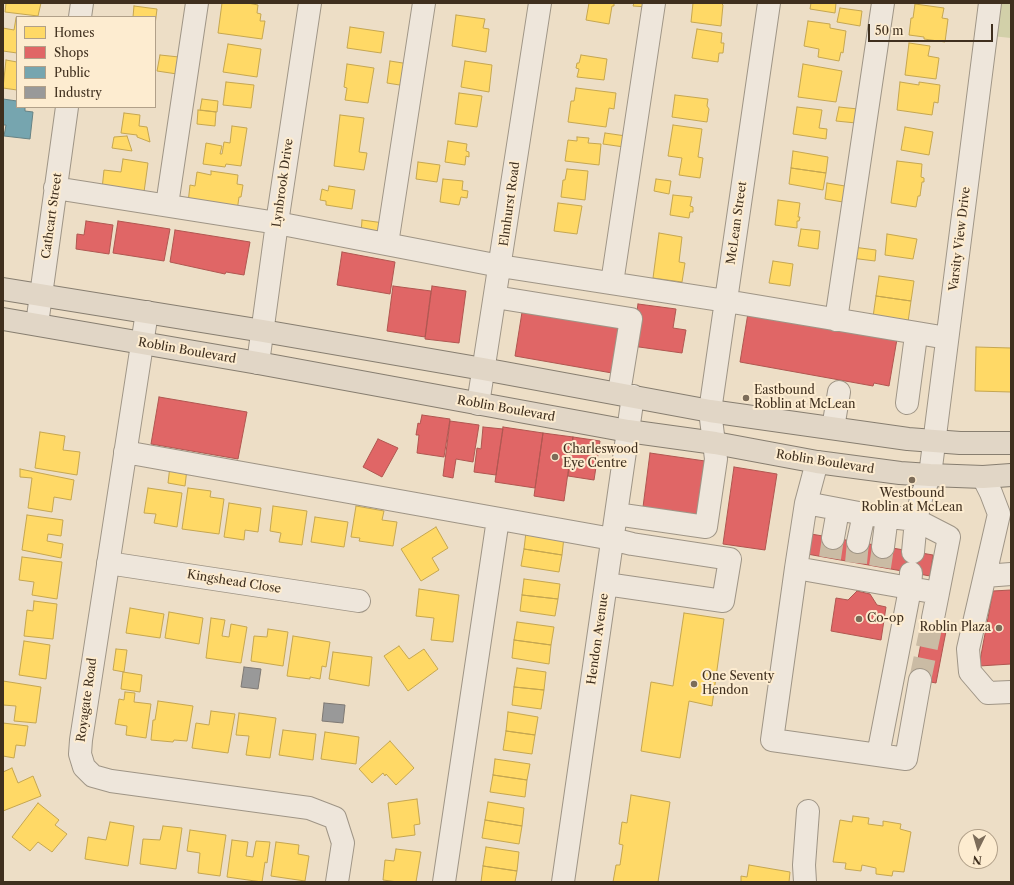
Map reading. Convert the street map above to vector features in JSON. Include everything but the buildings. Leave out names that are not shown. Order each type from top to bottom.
[{"type":"main road","points":[[3,289],[263,331],[484,369],[710,411],[908,439],[966,444],[1011,443]]},
{"type":"main road","name":"Roblin Boulevard","points":[[3,319],[258,363],[628,431],[715,442],[817,462],[900,473],[983,477],[1011,475]]},
{"type":"street","points":[[80,16],[82,3]]},
{"type":"street","points":[[167,206],[197,3]]},
{"type":"street","name":"Lynbrook Drive","points":[[258,363],[277,223],[310,3]]},
{"type":"street","points":[[387,244],[424,3]]},
{"type":"street","name":"Elmhurst Road","points":[[478,404],[540,3]]},
{"type":"street","points":[[612,283],[654,3]]},
{"type":"street","name":"McLean Street","points":[[616,514],[706,527],[716,459],[710,411],[769,3]]},
{"type":"street","points":[[836,320],[883,3]]},
{"type":"street","name":"Varsity View Drive","points":[[913,552],[916,520],[922,495],[930,475],[990,3]]},
{"type":"street","name":"Cathcart Street","points":[[37,324],[67,108]]},
{"type":"street","points":[[55,188],[277,223],[500,266],[726,301],[947,338]]},
{"type":"street","name":"Hendon Avenue","points":[[495,297],[631,319],[626,395],[628,431],[563,882]]},
{"type":"street","name":"Royagate Road","points":[[147,312],[81,740],[80,754],[84,767],[92,776],[111,781],[309,808],[335,818],[343,842],[337,882]]},
{"type":"street","points":[[907,403],[915,342]]},
{"type":"street","points":[[833,428],[839,392]]},
{"type":"street","points":[[125,452],[612,539],[632,544],[730,559],[723,601],[606,584]]},
{"type":"street","points":[[817,462],[806,503],[772,740],[906,759],[920,680]]},
{"type":"street","points":[[983,477],[1004,525],[985,576],[968,649],[970,672],[988,693],[1011,692]]},
{"type":"street","points":[[806,503],[838,510],[916,520],[949,537],[933,618]]},
{"type":"street","points":[[830,557],[838,510]]},
{"type":"street","points":[[856,561],[864,514]]},
{"type":"street","points":[[880,566],[887,516]]},
{"type":"street","points":[[444,882],[498,519]]},
{"type":"street","points":[[796,568],[830,557],[856,561],[880,566],[938,593]]},
{"type":"street","name":"Kingshead Close","points":[[108,563],[359,601]]},
{"type":"street","points":[[985,576],[1011,574]]},
{"type":"street","points":[[878,755],[911,581]]},
{"type":"street","points":[[804,882],[808,811]]},
{"type":"shaded area","points":[[996,3],[1011,3],[1011,38],[992,36]]},
{"type":"tunnel","points":[[830,558],[833,538]]},
{"type":"tunnel","points":[[856,563],[858,542]]},
{"type":"tunnel","points":[[880,567],[883,547]]},
{"type":"tunnel","points":[[920,680],[933,618]]},
{"type":"place","name":"Eastbound Roblin at McLean","points":[[746,398]]},
{"type":"place","name":"Charleswood Eye Centre","points":[[555,457]]},
{"type":"place","name":"Westbound Roblin at McLean","points":[[912,480]]},
{"type":"place","name":"Co-op","points":[[859,619]]},
{"type":"place","name":"Roblin Plaza","points":[[999,628]]},
{"type":"place","name":"One Seventy Hendon","points":[[694,684]]}]
